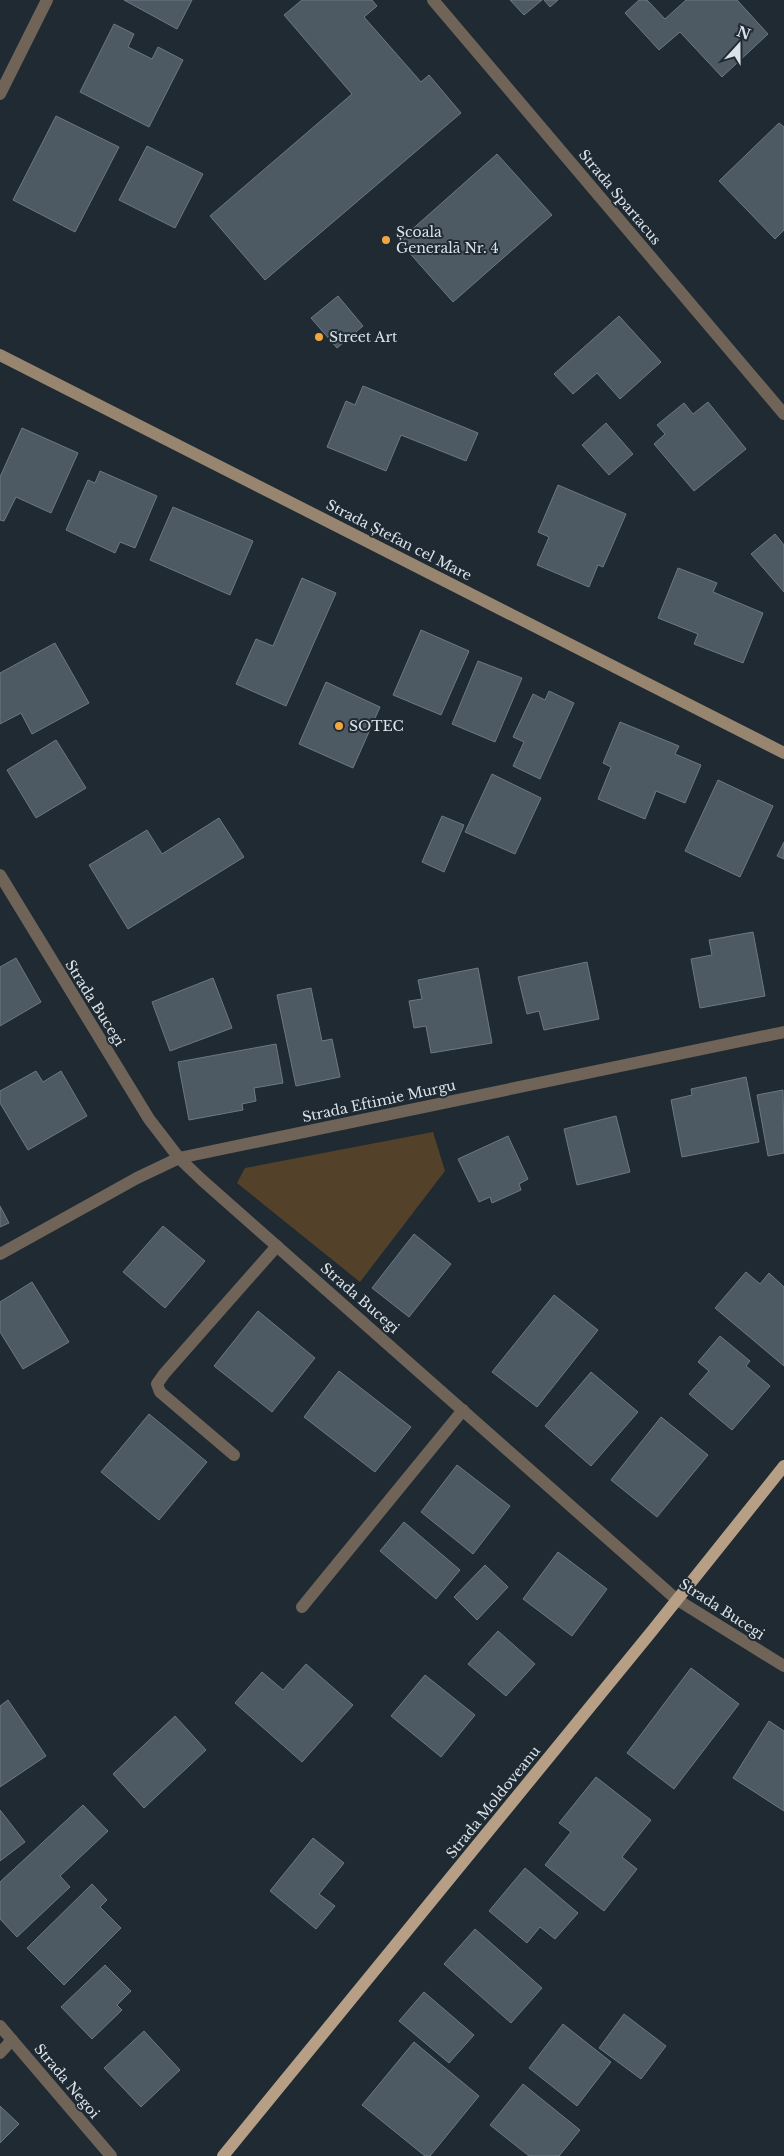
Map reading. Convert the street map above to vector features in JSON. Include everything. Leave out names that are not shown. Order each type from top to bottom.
[{"type":"main road","name":"Strada Ștefan cel Mare","points":[[0,355],[784,753]]},
{"type":"main road","name":"Strada Moldoveanu","points":[[223,2156],[784,1466]]},
{"type":"street","points":[[0,94],[47,0]]},
{"type":"street","name":"Strada Spartacus","points":[[433,0],[784,414]]},
{"type":"street","name":"Strada Bucegi","points":[[0,875],[149,1119],[179,1158],[676,1600],[784,1666]]},
{"type":"street","name":"Strada Eftimie Murgu","points":[[0,1254],[137,1178],[179,1158],[784,1032]]},
{"type":"street","points":[[234,1455],[160,1392],[157,1384],[277,1246]]},
{"type":"street","points":[[302,1608],[463,1410]]},
{"type":"street","name":"Strada Negoi","points":[[0,2026],[111,2156]]},
{"type":"street","points":[[0,2053],[12,2040]]},
{"type":"shaded area","points":[[433,1132],[445,1171],[360,1282],[237,1183],[245,1168]]},
{"type":"building","points":[[124,0],[192,0],[177,29]]},
{"type":"building","points":[[302,0],[372,0],[377,6],[364,17],[421,82],[429,75],[461,113],[265,280],[210,216],[352,94],[284,15]]},
{"type":"building","points":[[510,0],[542,0],[524,15]]},
{"type":"building","points":[[544,0],[558,0],[550,7]]},
{"type":"building","points":[[639,0],[647,0],[665,19],[686,0],[737,0],[768,34],[722,77],[680,32],[659,50],[625,13]]},
{"type":"building","points":[[114,24],[134,34],[128,47],[152,59],[158,47],[183,60],[149,127],[80,92]]},
{"type":"building","points":[[56,116],[119,147],[75,232],[13,200]]},
{"type":"building","points":[[779,123],[784,127],[784,230],[775,239],[719,181]]},
{"type":"building","points":[[147,146],[203,174],[175,228],[119,200]]},
{"type":"building","points":[[497,154],[552,215],[453,302],[399,241]]},
{"type":"building","points":[[338,296],[363,326],[337,348],[311,318]]},
{"type":"building","points":[[619,316],[661,362],[620,399],[597,373],[573,394],[554,374]]},
{"type":"building","points":[[363,386],[478,433],[466,461],[401,435],[386,471],[327,447],[346,401],[355,405]]},
{"type":"building","points":[[708,402],[746,449],[694,491],[654,444],[665,434],[657,425],[684,403],[693,414]]},
{"type":"building","points":[[606,423],[633,454],[609,475],[582,445]]},
{"type":"building","points":[[22,428],[78,453],[51,513],[16,497],[4,521],[0,520],[0,477]]},
{"type":"building","points":[[100,471],[157,496],[135,548],[120,542],[115,553],[66,530],[88,480],[95,483]]},
{"type":"building","points":[[558,485],[626,514],[603,567],[598,565],[589,587],[537,565],[549,537],[538,532]]},
{"type":"building","points":[[173,507],[253,541],[230,595],[150,560]]},
{"type":"building","points":[[775,534],[784,545],[784,592],[751,554]]},
{"type":"building","points":[[678,568],[717,583],[713,592],[763,613],[743,663],[694,644],[698,634],[658,618]]},
{"type":"building","points":[[302,578],[336,593],[286,706],[236,684],[256,639],[273,646]]},
{"type":"building","points":[[421,630],[469,651],[441,715],[393,695]]},
{"type":"building","points":[[55,643],[89,703],[32,734],[21,713],[0,724],[0,673]]},
{"type":"building","points":[[478,661],[522,678],[495,742],[452,724]]},
{"type":"building","name":"SOTEC","points":[[326,682],[380,707],[353,768],[299,744]]},
{"type":"building","points":[[549,691],[574,703],[540,779],[513,766],[524,742],[513,737],[533,694],[545,700]]},
{"type":"building","points":[[620,722],[679,746],[675,754],[701,765],[685,803],[656,791],[645,819],[598,799],[611,767],[603,763]]},
{"type":"building","points":[[56,740],[86,788],[36,818],[7,770]]},
{"type":"building","points":[[492,774],[541,798],[515,854],[465,832]]},
{"type":"building","points":[[718,780],[773,806],[740,877],[685,851]]},
{"type":"building","points":[[442,816],[464,825],[444,872],[422,862]]},
{"type":"building","points":[[219,818],[244,857],[128,929],[89,865],[147,830],[162,854]]},
{"type":"building","points":[[784,842],[784,859],[777,856]]},
{"type":"building","points":[[753,932],[765,996],[700,1008],[691,959],[712,955],[709,940]]},
{"type":"building","points":[[16,958],[41,1002],[0,1026],[0,967]]},
{"type":"building","points":[[587,962],[599,1019],[544,1030],[539,1011],[527,1014],[518,977]]},
{"type":"building","points":[[478,968],[492,1043],[431,1053],[426,1026],[414,1028],[409,1001],[422,999],[418,980]]},
{"type":"building","points":[[213,978],[232,1028],[170,1051],[152,1002]]},
{"type":"building","points":[[311,988],[322,1041],[332,1039],[340,1077],[296,1086],[277,995]]},
{"type":"building","points":[[276,1044],[283,1083],[254,1088],[256,1101],[242,1104],[243,1110],[189,1120],[178,1062]]},
{"type":"building","points":[[36,1071],[43,1082],[61,1071],[87,1116],[28,1150],[0,1103],[0,1091]]},
{"type":"building","points":[[746,1077],[759,1142],[682,1157],[671,1100],[692,1095],[691,1089]]},
{"type":"building","points":[[783,1090],[784,1153],[768,1156],[757,1095]]},
{"type":"building","points":[[616,1116],[630,1172],[577,1185],[564,1129]]},
{"type":"building","points":[[508,1136],[528,1179],[519,1184],[521,1190],[492,1203],[490,1197],[479,1202],[458,1159]]},
{"type":"building","points":[[0,1206],[9,1223],[0,1227]]},
{"type":"building","points":[[163,1226],[205,1261],[165,1308],[123,1272]]},
{"type":"building","points":[[414,1234],[451,1264],[409,1317],[372,1288]]},
{"type":"building","points":[[746,1272],[760,1284],[769,1273],[784,1287],[784,1366],[715,1308]]},
{"type":"building","points":[[32,1282],[69,1342],[23,1369],[0,1332],[0,1302]]},
{"type":"building","points":[[554,1295],[598,1330],[537,1407],[492,1372]]},
{"type":"building","points":[[258,1311],[315,1358],[272,1412],[214,1366]]},
{"type":"building","points":[[720,1336],[750,1361],[746,1366],[770,1386],[732,1430],[689,1394],[709,1371],[698,1362]]},
{"type":"building","points":[[339,1371],[411,1427],[375,1472],[304,1417]]},
{"type":"building","points":[[591,1372],[638,1412],[591,1466],[545,1426]]},
{"type":"building","points":[[149,1414],[207,1462],[159,1520],[101,1472]]},
{"type":"building","points":[[661,1417],[708,1455],[657,1517],[611,1480]]},
{"type":"building","points":[[457,1465],[510,1506],[473,1554],[421,1512]]},
{"type":"building","points":[[404,1522],[460,1570],[436,1599],[380,1551]]},
{"type":"building","points":[[558,1552],[607,1589],[572,1636],[523,1599]]},
{"type":"building","points":[[485,1565],[508,1587],[477,1620],[454,1597]]},
{"type":"building","points":[[498,1631],[535,1664],[506,1696],[468,1664]]},
{"type":"building","points":[[306,1664],[353,1705],[302,1762],[235,1703],[262,1672],[283,1690]]},
{"type":"building","points":[[691,1668],[739,1704],[674,1789],[627,1753]]},
{"type":"building","points":[[425,1675],[475,1715],[441,1757],[391,1716]]},
{"type":"building","points":[[8,1700],[46,1756],[0,1787],[0,1706]]},
{"type":"building","points":[[175,1716],[206,1750],[144,1808],[113,1774]]},
{"type":"building","points":[[769,1721],[784,1731],[784,1811],[733,1778]]},
{"type":"building","points":[[596,1777],[651,1820],[622,1857],[637,1869],[604,1911],[545,1865],[571,1832],[559,1823]]},
{"type":"building","points":[[83,1805],[108,1831],[60,1876],[70,1887],[17,1937],[0,1919],[0,1882]]},
{"type":"building","points":[[0,1810],[25,1842],[0,1861]]},
{"type":"building","points":[[313,1838],[344,1863],[319,1894],[335,1906],[316,1929],[270,1891]]},
{"type":"building","points":[[525,1868],[578,1913],[555,1939],[540,1927],[527,1943],[489,1911]]},
{"type":"building","points":[[92,1884],[107,1900],[100,1907],[121,1928],[64,1985],[27,1948]]},
{"type":"building","points":[[475,1929],[542,1988],[511,2023],[444,1964]]},
{"type":"building","points":[[105,1965],[131,1991],[117,2005],[122,2010],[92,2039],[61,2007]]},
{"type":"building","points":[[424,1992],[474,2035],[449,2063],[399,2021]]},
{"type":"building","points":[[624,2014],[666,2046],[641,2079],[599,2048]]},
{"type":"building","points":[[563,2024],[611,2062],[577,2106],[529,2068]]},
{"type":"building","points":[[144,2031],[180,2070],[141,2107],[104,2068]]},
{"type":"building","points":[[414,2042],[479,2096],[430,2156],[425,2156],[362,2105]]},
{"type":"building","points":[[523,2084],[580,2130],[559,2156],[529,2156],[490,2125]]},
{"type":"building","points":[[0,2106],[19,2124],[0,2143]]},
{"type":"place","name":"Școala Generală Nr. 4","points":[[386,240]]},
{"type":"place","name":"Street Art","points":[[319,337]]},
{"type":"place","name":"SOTEC","points":[[339,726]]}]
